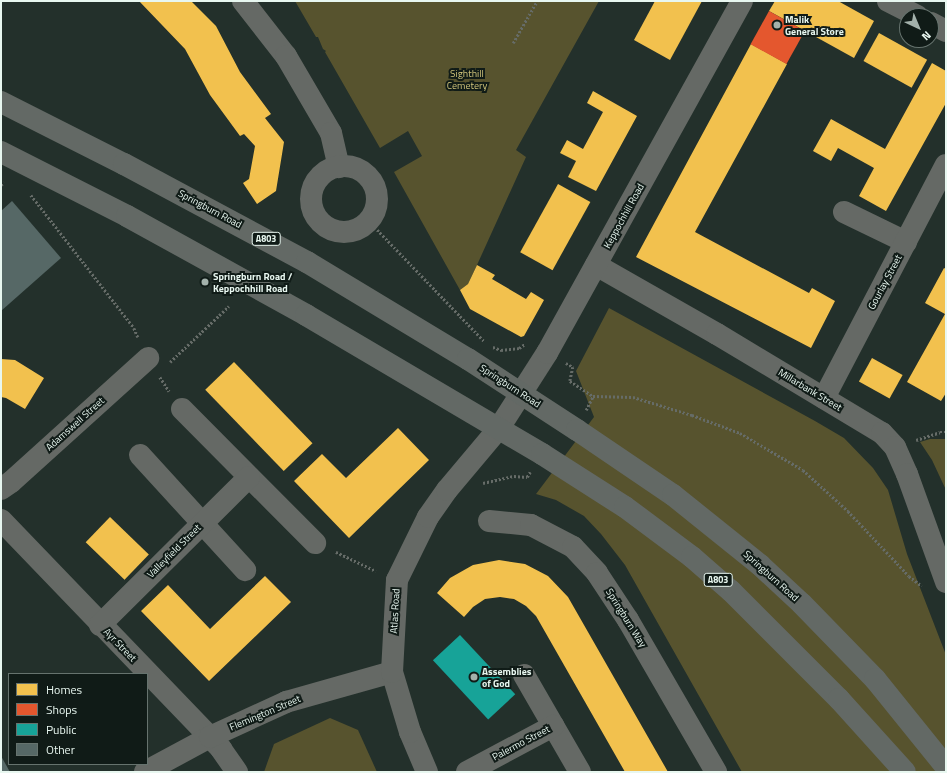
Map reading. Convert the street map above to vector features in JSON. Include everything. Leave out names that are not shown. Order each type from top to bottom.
[{"type":"main road","name":"Springburn Road","points":[[1,102],[252,231],[307,262],[468,359],[578,430],[673,495],[760,565],[807,609],[876,679],[946,767]]},
{"type":"main road","name":"A803","points":[[1,152],[127,216],[306,315],[582,478],[658,530],[731,591],[781,639],[904,772]]},
{"type":"street","points":[[243,1],[286,56],[331,133],[339,167]]},
{"type":"street","name":"Keppochhill Road","points":[[498,428],[522,394],[547,353],[742,1]]},
{"type":"street","name":"Gourlay Street","points":[[824,398],[946,165]]},
{"type":"street","points":[[348,166],[358,169],[366,174],[372,182],[377,200],[375,211],[369,221],[354,230],[337,232],[326,228],[318,220],[312,210],[310,199],[313,187],[319,177],[328,170],[348,166]]},
{"type":"street","points":[[844,212],[906,242]]},
{"type":"street","name":"Millarbank Street","points":[[596,265],[717,334],[882,433],[895,447],[907,474],[946,582]]},
{"type":"street","name":"Adamswell Street","points":[[1,489],[11,482],[148,358]]},
{"type":"street","points":[[182,409],[315,543]]},
{"type":"street","name":"Atlas Road","points":[[426,772],[410,732],[392,672],[397,580],[428,517],[447,490],[498,428]]},
{"type":"street","points":[[140,455],[245,570]]},
{"type":"street","name":"Valleyfield Street","points":[[100,625],[249,477]]},
{"type":"street","name":"Ayr Street","points":[[1,520],[147,673]]},
{"type":"street","name":"Springburn Way","points":[[489,521],[530,525],[573,548],[597,573],[628,620],[716,772]]},
{"type":"street","name":"Flemington Street","points":[[145,772],[210,737],[286,702],[392,672]]},
{"type":"street","name":"Ayr Street","points":[[148,674],[210,737],[228,757],[237,772]]},
{"type":"street","name":"Palermo Street","points":[[524,675],[580,772]]},
{"type":"street","name":"Palermo Street","points":[[467,772],[553,726]]},
{"type":"path","points":[[513,43],[537,1]]},
{"type":"path","points":[[31,195],[134,328],[148,358],[182,409]]},
{"type":"path","points":[[369,221],[488,344],[501,350],[519,348],[528,342],[573,367],[570,381],[593,396],[633,397],[692,415],[740,433],[803,470],[848,511],[909,576],[925,588]]},
{"type":"path","points":[[148,358],[168,364],[229,306]]},
{"type":"path","points":[[895,447],[940,432],[946,432]]},
{"type":"path","points":[[315,543],[397,580]]},
{"type":"green space","name":"Sighthill Cemetery","points":[[295,1],[599,1],[516,150],[526,157],[468,284],[460,290],[394,172],[422,156],[408,131],[380,148],[325,52],[326,51],[323,49],[318,37],[316,37]]},
{"type":"green space","points":[[609,308],[844,438],[873,468],[888,490],[907,554],[946,655],[946,768],[937,772],[742,772],[625,565],[601,534],[584,516],[556,500],[536,494],[594,417],[576,371]]},
{"type":"green space","points":[[930,439],[946,439],[946,490],[932,460],[920,442]]},
{"type":"green space","points":[[330,718],[358,730],[377,772],[264,772],[274,744]]},
{"type":"building: Homes","points":[[139,1],[191,1],[216,26],[240,72],[271,114],[265,118],[284,142],[276,191],[257,204],[243,183],[249,179],[255,146],[244,134],[240,136],[210,95],[185,49]]},
{"type":"building: Homes","points":[[655,1],[702,1],[670,60],[634,40]]},
{"type":"building: Homes","points":[[775,1],[838,1],[874,21],[854,58],[769,11]]},
{"type":"building: Homes","points":[[879,33],[899,44],[899,48],[906,48],[927,60],[912,88],[863,61]]},
{"type":"building: Homes","points":[[751,44],[787,64],[695,232],[809,293],[812,288],[835,301],[811,348],[636,257]]},
{"type":"building: Homes","points":[[932,63],[946,71],[946,103],[886,211],[859,196],[874,168],[838,148],[831,161],[813,151],[831,119],[885,149]]},
{"type":"building: Homes","points":[[593,91],[637,116],[596,191],[568,177],[576,161],[560,153],[567,140],[583,149],[603,112],[587,103]]},
{"type":"building: Homes","points":[[558,184],[590,202],[553,270],[520,252]]},
{"type":"building: Homes","points":[[477,265],[495,275],[492,279],[526,299],[531,292],[544,300],[524,336],[521,337],[470,309],[460,290],[468,284]]},
{"type":"building: Homes","points":[[944,268],[946,269],[946,393],[941,401],[907,382],[945,314],[925,303]]},
{"type":"building: Homes","points":[[872,358],[903,375],[890,399],[859,382]]},
{"type":"building: Homes","points":[[1,359],[15,360],[44,378],[25,409],[6,398],[1,397]]},
{"type":"building: Homes","points":[[234,362],[312,443],[284,471],[205,390]]},
{"type":"building: Homes","points":[[398,428],[429,460],[349,538],[294,481],[322,454],[346,478]]},
{"type":"building: Homes","points":[[110,517],[149,555],[125,580],[86,542]]},
{"type":"building: Homes","points":[[499,560],[525,564],[548,576],[568,597],[668,772],[625,772],[536,616],[526,606],[514,599],[500,597],[485,599],[473,607],[464,617],[437,593],[450,578],[473,565]]},
{"type":"building: Homes","points":[[265,576],[291,602],[209,681],[141,611],[168,585],[210,629]]},
{"type":"building: Shops","points":[[769,11],[805,31],[786,64],[751,44]]},
{"type":"building: Public","name":"Assemblies of God","points":[[460,635],[515,694],[488,719],[433,660]]},
{"type":"building: Other","points":[[12,201],[61,258],[1,311],[1,211]]},
{"type":"building: Other","points":[[1,756],[10,772],[1,772]]},
{"type":"place","name":"Malik General Store","points":[[777,25]]},
{"type":"place","name":"Springburn Road / Keppochhill Road","points":[[205,282]]},
{"type":"place","name":"Assemblies of God","points":[[474,677]]}]
